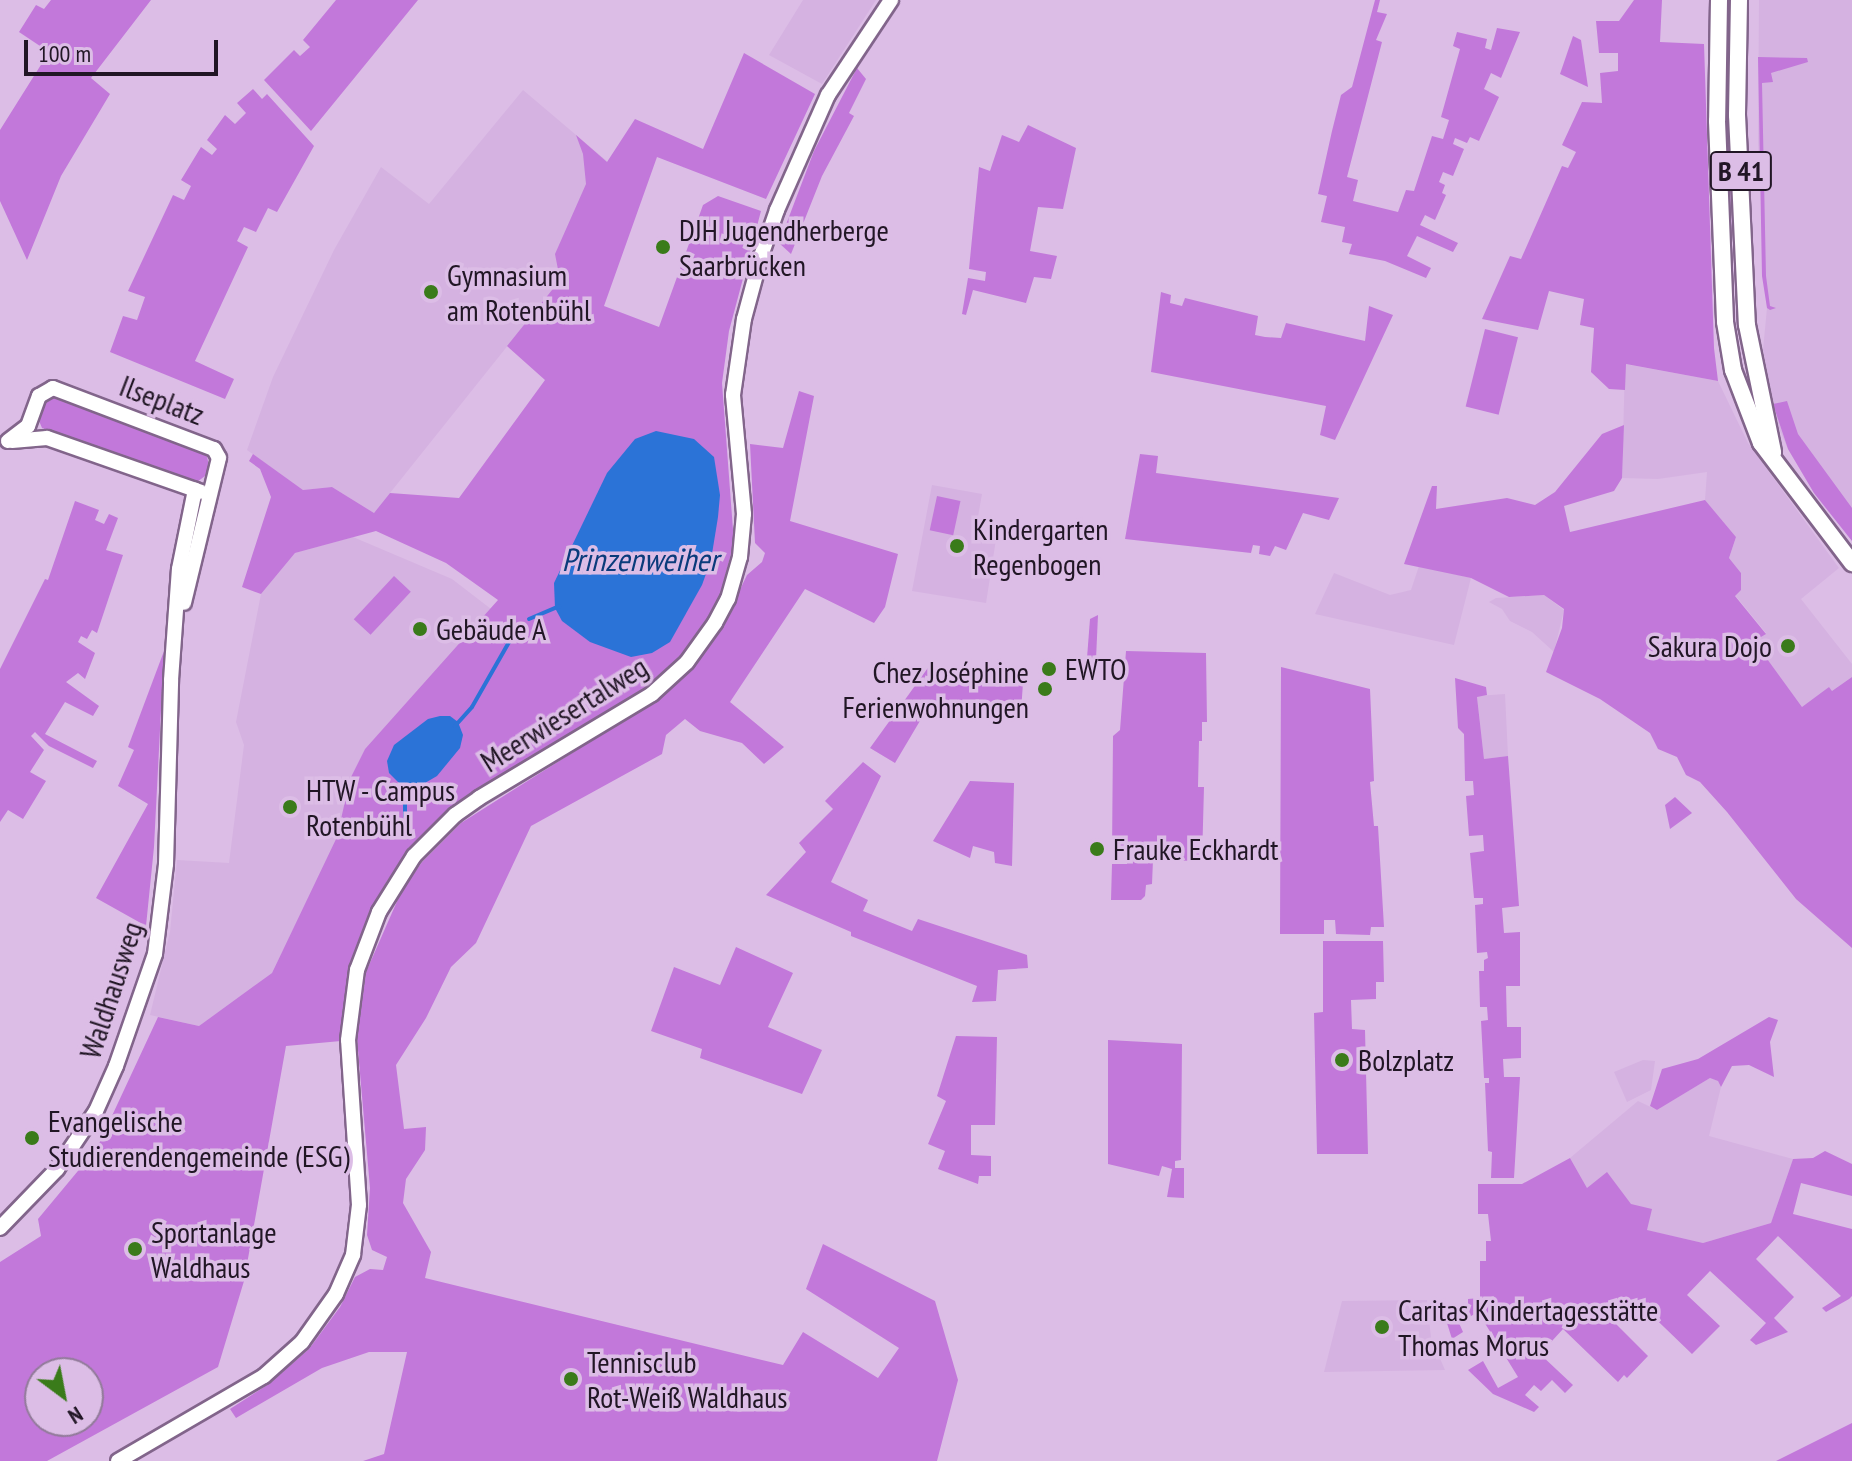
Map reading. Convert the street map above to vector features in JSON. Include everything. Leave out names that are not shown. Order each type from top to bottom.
[{"type":"main road","name":"Meerwiesertalweg","points":[[118,1461],[274,1368],[316,1326],[336,1294],[353,1255],[359,1196],[349,1067],[353,996],[367,940],[414,856],[455,815],[479,798],[652,694],[687,662],[728,599],[740,557],[744,514],[733,395],[744,319],[761,256],[777,210],[828,95],[891,0]]},
{"type":"main road","name":"B 41","points":[[1719,0],[1717,111],[1725,322],[1740,393],[1752,426],[1775,461],[1852,563]]},
{"type":"main road","name":"B 41","points":[[1739,0],[1737,115],[1747,325],[1775,461]]},
{"type":"main road","name":"Ilseplatz","points":[[30,432],[44,390],[64,391],[214,449],[219,458],[202,492]]},
{"type":"main road","points":[[4,440],[30,432],[202,492]]},
{"type":"main road","name":"Waldhausweg","points":[[0,1228],[57,1169],[96,1111],[116,1066],[155,954],[166,864],[175,635],[202,492]]},
{"type":"shaded area","points":[[51,0],[151,0],[91,78],[110,94],[61,176],[27,260],[0,201],[0,130],[49,52],[19,32],[36,5],[44,9]]},
{"type":"shaded area","points":[[336,0],[418,0],[311,131],[264,80],[294,50],[300,56],[310,47],[303,40]]},
{"type":"shaded area","points":[[803,0],[876,0],[822,84],[769,55]]},
{"type":"shaded area","points":[[1375,0],[1380,0],[1377,12],[1387,14],[1376,40],[1382,42],[1347,177],[1358,180],[1353,201],[1398,212],[1406,190],[1414,191],[1432,136],[1443,139],[1449,120],[1441,117],[1460,49],[1453,46],[1457,32],[1487,39],[1485,48],[1491,50],[1497,28],[1520,32],[1501,78],[1491,73],[1484,89],[1499,97],[1479,141],[1470,137],[1467,143],[1455,138],[1453,144],[1464,149],[1453,176],[1443,172],[1439,182],[1445,185],[1442,193],[1446,195],[1435,220],[1425,215],[1420,225],[1458,243],[1453,252],[1417,236],[1407,256],[1431,268],[1426,278],[1385,261],[1349,254],[1352,244],[1342,242],[1345,227],[1321,222],[1327,196],[1318,194],[1332,131],[1341,95],[1352,87]]},
{"type":"shaded area","points":[[1634,0],[1662,0],[1660,42],[1704,44],[1714,348],[1718,381],[1626,364],[1625,390],[1609,389],[1591,372],[1594,328],[1580,325],[1584,299],[1549,291],[1538,330],[1482,319],[1510,256],[1521,259],[1562,166],[1568,168],[1576,152],[1562,145],[1582,102],[1602,103],[1600,73],[1618,71],[1618,53],[1599,53],[1596,21],[1619,21]]},
{"type":"shaded area","points":[[1727,0],[1730,0],[1727,88],[1734,311],[1724,116]]},
{"type":"shaded area","points":[[1759,0],[1852,0],[1852,541],[1814,493],[1788,449],[1778,426],[1763,350],[1767,308],[1758,142]]},
{"type":"shaded area","points":[[1573,36],[1581,40],[1588,87],[1560,74]]},
{"type":"shaded area","points":[[744,53],[815,94],[766,199],[657,157],[604,306],[659,327],[703,205],[718,196],[761,211],[729,331],[722,383],[734,543],[718,602],[687,653],[647,689],[450,810],[408,852],[387,881],[360,936],[343,1007],[341,1041],[286,1046],[244,1281],[218,1367],[104,1430],[104,1357],[24,1357],[24,1437],[91,1437],[47,1461],[0,1461],[0,1262],[41,1236],[38,1219],[97,1148],[158,1017],[199,1026],[272,973],[337,837],[350,779],[365,749],[498,600],[446,563],[376,531],[295,553],[261,594],[242,587],[271,497],[260,469],[249,461],[253,454],[303,490],[332,487],[374,513],[390,493],[459,498],[545,380],[507,346],[560,280],[555,254],[586,184],[583,154],[576,135],[607,162],[635,119],[703,149]]},
{"type":"shaded area","points":[[1758,57],[1807,58],[1808,62],[1771,73],[1773,82],[1762,83],[1766,276],[1770,306],[1776,308],[1770,310],[1767,308],[1762,276]]},
{"type":"shaded area","points":[[857,68],[866,79],[849,113],[854,116],[822,176],[791,254],[779,243],[814,151]]},
{"type":"shaded area","points":[[253,89],[262,99],[267,94],[314,146],[277,212],[268,208],[256,232],[244,227],[237,241],[248,247],[195,361],[234,379],[225,399],[110,352],[123,316],[137,320],[145,297],[128,291],[173,195],[184,200],[191,186],[181,180],[201,147],[212,155],[217,149],[207,140],[225,115],[235,124],[246,113],[237,103]]},
{"type":"shaded area","name":"Gymnasium am Rotenbühl","points":[[523,90],[608,162],[560,280],[374,513],[332,487],[303,490],[247,450],[273,377],[334,250],[381,167],[429,204]]},
{"type":"shaded area","points":[[1028,125],[1076,148],[1063,209],[1038,207],[1030,251],[1057,256],[1051,279],[1034,277],[1026,303],[973,290],[966,315],[962,314],[968,278],[985,281],[986,272],[969,269],[979,167],[990,171],[1002,135],[1019,142]]},
{"type":"shaded area","points":[[1161,292],[1171,295],[1170,303],[1182,306],[1185,298],[1258,316],[1255,335],[1265,337],[1281,338],[1286,323],[1365,341],[1369,306],[1393,315],[1335,440],[1320,435],[1326,406],[1151,372]]},
{"type":"shaded area","points":[[1485,329],[1518,337],[1499,415],[1466,407]]},
{"type":"shaded area","points":[[1625,364],[1718,381],[1748,443],[1839,568],[1801,599],[1852,664],[1852,677],[1832,691],[1829,687],[1803,708],[1762,654],[1754,640],[1766,633],[1735,595],[1741,573],[1729,558],[1736,537],[1705,500],[1707,472],[1658,479],[1622,478]]},
{"type":"shaded area","points":[[799,391],[814,396],[790,521],[898,554],[885,607],[874,623],[805,589],[730,702],[784,747],[764,764],[742,743],[700,731],[685,719],[666,735],[662,754],[531,826],[476,943],[451,967],[426,1018],[396,1065],[404,1129],[426,1127],[425,1150],[406,1179],[403,1203],[431,1252],[425,1278],[783,1365],[803,1332],[878,1378],[899,1348],[806,1289],[823,1244],[935,1301],[958,1380],[937,1461],[363,1461],[384,1454],[407,1352],[369,1352],[322,1368],[236,1418],[230,1409],[269,1384],[309,1349],[340,1307],[355,1277],[370,1269],[383,1270],[387,1257],[372,1250],[367,1235],[370,1188],[357,1039],[366,972],[402,890],[422,862],[461,823],[656,700],[705,653],[722,627],[747,575],[762,562],[765,553],[755,543],[750,444],[783,448]]},
{"type":"shaded area","points":[[55,395],[206,453],[209,465],[205,476],[197,482],[181,480],[180,476],[42,428],[37,416],[39,407],[46,398]]},
{"type":"shaded area","points":[[1787,401],[1798,434],[1852,508],[1852,541],[1814,493],[1788,449],[1773,404]]},
{"type":"shaded area","points":[[1624,425],[1622,478],[1614,491],[1564,506],[1570,532],[1705,500],[1736,537],[1729,558],[1741,573],[1741,590],[1735,596],[1766,634],[1754,641],[1802,707],[1829,687],[1832,691],[1852,677],[1852,948],[1796,899],[1727,812],[1700,782],[1686,775],[1677,757],[1658,749],[1650,733],[1600,699],[1546,672],[1562,628],[1564,609],[1544,595],[1509,597],[1471,578],[1404,564],[1432,486],[1437,486],[1436,509],[1507,498],[1535,505],[1555,492],[1602,434]]},
{"type":"shaded area","points":[[1140,454],[1158,456],[1156,473],[1339,498],[1329,520],[1303,513],[1286,550],[1275,546],[1270,556],[1259,554],[1260,546],[1253,545],[1251,553],[1125,539]]},
{"type":"shaded area","name":"Kindergarten Regenbogen","points":[[932,485],[982,494],[976,528],[997,533],[986,603],[912,591]]},
{"type":"shaded area","points":[[937,496],[960,501],[953,535],[930,530]]},
{"type":"shaded area","points":[[75,501],[99,510],[95,520],[104,524],[109,514],[118,518],[106,550],[123,555],[97,633],[92,630],[87,639],[81,636],[78,642],[95,653],[85,679],[78,673],[66,682],[99,706],[93,716],[65,702],[45,734],[97,761],[93,768],[49,746],[35,732],[31,736],[44,750],[30,772],[46,781],[23,819],[8,810],[0,822],[0,669],[45,579],[48,580]]},
{"type":"shaded area","name":"HTW - Campus Rotenbühl","points":[[353,537],[452,579],[491,609],[365,749],[350,779],[338,837],[272,973],[199,1026],[150,1015],[170,932],[177,860],[229,863],[244,745],[236,722],[261,594],[295,553]]},
{"type":"shaded area","points":[[1419,566],[1471,578],[1454,645],[1315,614],[1334,573],[1390,595],[1411,590]]},
{"type":"shaded area","points":[[394,576],[411,592],[371,635],[354,619]]},
{"type":"shaded area","points":[[1544,595],[1564,610],[1554,652],[1532,632],[1510,621],[1502,609],[1489,602],[1496,598]]},
{"type":"shaded area","points":[[1098,615],[1096,659],[1087,658],[1090,619]]},
{"type":"shaded area","points":[[164,651],[154,847],[146,926],[96,898],[148,804],[118,786],[134,750],[128,747]]},
{"type":"shaded area","points":[[1126,651],[1206,653],[1207,722],[1202,722],[1202,741],[1199,741],[1198,787],[1204,787],[1202,861],[1153,860],[1152,884],[1146,885],[1145,896],[1141,900],[1111,900],[1112,864],[1127,864],[1127,854],[1112,854],[1113,736],[1120,730]]},
{"type":"shaded area","points":[[930,665],[974,672],[1024,669],[1021,711],[927,709],[895,763],[870,748]]},
{"type":"shaded area","points":[[1281,667],[1370,689],[1374,781],[1370,782],[1374,826],[1378,826],[1384,927],[1371,927],[1370,935],[1336,934],[1335,920],[1324,920],[1324,934],[1280,934]]},
{"type":"shaded area","points":[[1455,678],[1486,687],[1487,695],[1477,697],[1484,759],[1508,756],[1519,906],[1502,908],[1504,933],[1520,932],[1520,986],[1506,986],[1507,1027],[1521,1027],[1521,1058],[1503,1059],[1504,1077],[1520,1077],[1514,1178],[1491,1178],[1492,1152],[1488,1151],[1485,1083],[1489,1083],[1489,1078],[1484,1078],[1481,1021],[1488,1020],[1487,1007],[1480,1007],[1479,971],[1484,971],[1484,960],[1488,958],[1487,952],[1477,953],[1475,905],[1483,904],[1483,898],[1474,898],[1470,853],[1484,851],[1483,835],[1469,836],[1466,796],[1474,795],[1473,781],[1465,781],[1464,734],[1458,728]]},
{"type":"shaded area","points":[[1505,694],[1508,756],[1484,759],[1477,696]]},
{"type":"shaded area","points":[[863,762],[881,776],[831,882],[868,900],[863,911],[912,931],[918,919],[1027,955],[1028,968],[998,970],[996,1001],[972,1002],[977,986],[851,936],[851,932],[766,895],[806,852],[799,843],[833,809],[825,801]]},
{"type":"shaded area","points":[[970,781],[1014,783],[1012,866],[995,863],[994,852],[973,846],[970,858],[933,841]]},
{"type":"shaded area","points":[[1675,797],[1692,813],[1670,829],[1665,805]]},
{"type":"shaded area","points":[[1323,941],[1383,941],[1384,982],[1376,982],[1376,999],[1351,1000],[1352,1029],[1365,1030],[1368,1154],[1317,1154],[1314,1013],[1323,1012]]},
{"type":"shaded area","points":[[736,947],[793,973],[768,1027],[822,1050],[802,1094],[700,1058],[702,1049],[651,1031],[674,967],[720,985]]},
{"type":"shaded area","points":[[1769,1017],[1778,1020],[1770,1042],[1774,1077],[1749,1065],[1732,1066],[1721,1087],[1718,1081],[1710,1078],[1657,1110],[1650,1106],[1662,1069],[1698,1059]]},
{"type":"shaded area","points":[[956,1036],[997,1037],[995,1125],[971,1125],[971,1155],[991,1156],[991,1176],[979,1176],[978,1184],[938,1169],[945,1151],[928,1144],[946,1101],[937,1096]]},
{"type":"shaded area","points":[[1108,1040],[1182,1044],[1181,1160],[1175,1161],[1175,1168],[1184,1168],[1184,1198],[1167,1197],[1172,1169],[1162,1166],[1159,1176],[1108,1164]]},
{"type":"shaded area","points":[[1643,1060],[1655,1061],[1651,1090],[1627,1102],[1614,1072]]},
{"type":"shaded area","points":[[1710,1078],[1718,1081],[1721,1087],[1709,1136],[1793,1159],[1771,1223],[1703,1243],[1624,1225],[1587,1188],[1570,1158],[1638,1101],[1657,1110]]},
{"type":"shaded area","points":[[1825,1151],[1852,1164],[1852,1196],[1801,1183],[1793,1214],[1852,1229],[1852,1296],[1849,1299],[1826,1312],[1822,1308],[1841,1296],[1778,1236],[1756,1259],[1794,1297],[1774,1318],[1788,1332],[1756,1345],[1750,1340],[1766,1323],[1710,1271],[1687,1295],[1720,1326],[1692,1354],[1637,1301],[1615,1323],[1648,1356],[1627,1378],[1624,1375],[1618,1382],[1563,1329],[1540,1354],[1573,1385],[1565,1393],[1552,1380],[1541,1391],[1534,1385],[1525,1395],[1539,1407],[1534,1412],[1493,1394],[1468,1370],[1483,1361],[1498,1388],[1518,1377],[1478,1312],[1459,1323],[1463,1332],[1452,1339],[1447,1323],[1446,1312],[1468,1311],[1468,1299],[1480,1298],[1480,1261],[1486,1261],[1486,1241],[1491,1241],[1488,1214],[1478,1214],[1478,1184],[1522,1184],[1570,1158],[1587,1188],[1607,1172],[1631,1204],[1652,1209],[1647,1230],[1703,1243],[1771,1223],[1793,1159],[1813,1158]]},
{"type":"shaded area","name":"Caritas Kindertagesstätte Thomas Morus","points":[[1427,1300],[1431,1338],[1445,1370],[1324,1372],[1342,1301]]},
{"type":"shaded area","points":[[1852,1423],[1852,1461],[1776,1461]]},
{"type":"water","name":"Prinzenweiher","points":[[656,431],[694,439],[714,457],[720,495],[718,517],[711,560],[702,585],[670,642],[652,653],[631,657],[590,642],[562,621],[555,608],[554,583],[607,473],[635,439]]},
{"type":"water","points":[[450,716],[458,722],[463,735],[460,748],[437,776],[413,790],[403,787],[389,773],[387,761],[394,745],[428,719]]},
{"type":"waterway","points":[[529,619],[559,606]]},
{"type":"waterway","points":[[455,726],[472,707],[513,635]]},
{"type":"waterway","points":[[405,784],[405,816]]},
{"type":"place","name":"DJH Jugendherberge Saarbrücken","points":[[663,247]]},
{"type":"place","name":"Gymnasium am Rotenbühl","points":[[431,292]]},
{"type":"place","name":"Kindergarten Regenbogen","points":[[957,546]]},
{"type":"place","name":"Gebäude A","points":[[420,629]]},
{"type":"place","name":"Sakura Dojo","points":[[1788,646]]},
{"type":"place","name":"EWTO","points":[[1049,669]]},
{"type":"place","name":"Chez Joséphine Ferienwohnungen","points":[[1045,689]]},
{"type":"place","name":"HTW - Campus Rotenbühl","points":[[290,807]]},
{"type":"place","name":"Frauke Eckhardt","points":[[1097,849]]},
{"type":"place","name":"Bolzplatz","points":[[1342,1060]]},
{"type":"place","name":"Evangelische Studierendengemeinde (ESG)","points":[[32,1138]]},
{"type":"place","name":"Sportanlage Waldhaus","points":[[135,1249]]},
{"type":"place","name":"Caritas Kindertagesstätte Thomas Morus","points":[[1382,1327]]},
{"type":"place","name":"Tennisclub Rot-Weiß Waldhaus","points":[[571,1379]]}]
